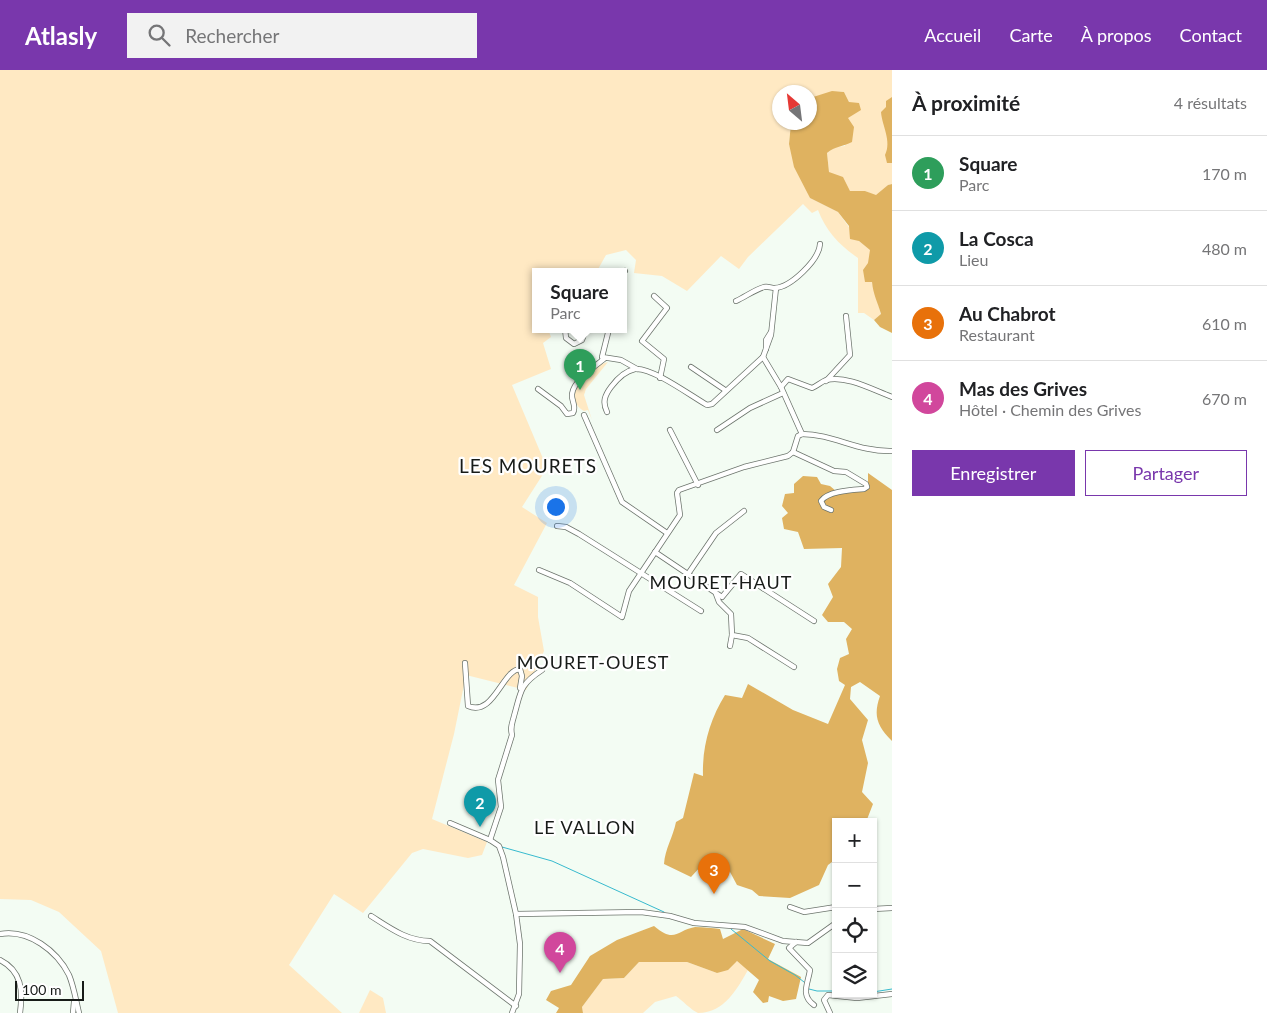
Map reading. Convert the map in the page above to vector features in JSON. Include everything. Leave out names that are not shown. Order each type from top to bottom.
[{"type":"street","points":[[736,301],[765,286],[776,288],[807,268],[820,250],[820,244]]},
{"type":"street","points":[[604,358],[621,360],[636,369],[660,378],[707,405],[712,404],[763,357],[771,332],[776,288]]},
{"type":"street","points":[[654,296],[667,308],[642,341],[664,360],[660,378]]},
{"type":"street","points":[[781,387],[785,380],[812,388],[826,380],[850,355],[846,316]]},
{"type":"street","points":[[565,333],[566,338],[574,344],[582,340],[585,333]]},
{"type":"street","points":[[604,358],[602,354],[608,333]]},
{"type":"street","points":[[763,357],[781,387],[802,434]]},
{"type":"street","points":[[538,389],[561,406],[568,414],[573,413],[575,407],[572,397],[574,388],[604,358]]},
{"type":"street","points":[[691,367],[725,390]]},
{"type":"street","points":[[607,412],[604,401],[608,392],[617,379],[628,371],[636,369]]},
{"type":"street","points":[[826,380],[854,382],[892,397]]},
{"type":"street","points":[[716,430],[750,408],[783,393]]},
{"type":"street","points":[[584,415],[622,502],[667,533]]},
{"type":"street","points":[[670,430],[698,485]]},
{"type":"street","points":[[539,570],[570,583],[622,617],[629,591],[680,515],[677,493],[679,490],[698,485],[744,467],[788,456],[793,452],[796,438],[802,434],[822,436],[865,450],[892,451]]},
{"type":"street","points":[[793,452],[834,471],[846,472],[866,484],[864,489],[823,498],[821,501],[823,506],[831,510]]},
{"type":"street","points":[[688,574],[716,532],[744,511]]},
{"type":"street","points":[[557,526],[566,527],[576,532],[701,611]]},
{"type":"street","points":[[655,552],[722,597],[741,574],[814,621]]},
{"type":"street","points":[[716,594],[719,602],[731,614],[732,635],[730,646]]},
{"type":"street","points":[[732,635],[748,638],[794,667]]},
{"type":"street","points":[[465,663],[468,706],[478,708],[492,699],[512,671],[520,669],[522,676],[510,728],[512,735],[498,780],[501,807],[490,840]]},
{"type":"street","points":[[518,694],[526,682],[542,670]]},
{"type":"street","points":[[450,823],[490,840],[500,849],[516,914],[520,969],[519,994],[512,1013]]},
{"type":"street","points":[[790,907],[804,912],[832,908]]},
{"type":"street","points":[[877,909],[892,908]]},
{"type":"street","points":[[516,914],[641,912],[670,916],[694,923],[744,926],[783,941],[797,942],[812,942],[832,925]]},
{"type":"street","points":[[371,916],[397,932],[420,941],[430,940],[516,1006]]},
{"type":"street","points":[[0,934],[19,934],[29,937],[56,955],[68,975],[79,1013]]},
{"type":"street","points":[[797,942],[789,948],[810,970],[805,988],[806,998],[814,1005]]},
{"type":"street","points":[[0,960],[14,970],[22,987],[20,1013]]},
{"type":"street","points":[[830,1013],[824,1000],[828,995],[857,998],[892,994]]},
{"type":"street","points":[[74,1013],[75,998]]},
{"type":"shaded area","points":[[0,70],[892,70],[892,184],[888,185],[876,196],[865,191],[850,191],[829,172],[827,153],[835,147],[845,146],[849,102],[844,92],[834,92],[817,97],[817,85],[772,85],[772,130],[790,130],[789,144],[810,198],[838,212],[859,241],[871,250],[870,268],[872,283],[881,315],[874,320],[864,313],[858,313],[858,258],[834,237],[825,225],[818,210],[812,213],[803,204],[748,257],[739,269],[721,256],[687,291],[662,276],[634,273],[636,260],[626,250],[606,255],[599,268],[532,268],[532,333],[550,333],[551,337],[543,343],[551,369],[512,385],[547,468],[522,507],[547,523],[514,585],[538,597],[538,617],[544,651],[526,690],[466,675],[454,734],[432,819],[487,842],[482,855],[468,858],[423,849],[412,853],[363,913],[334,894],[289,965],[342,1013],[118,1013],[101,951],[59,912],[31,900],[0,899]]},
{"type":"shaded area","points":[[832,91],[844,92],[849,102],[859,103],[861,110],[848,118],[854,127],[852,142],[827,153],[829,172],[843,177],[850,191],[865,191],[876,195],[892,184],[892,333],[880,327],[874,320],[881,314],[872,282],[865,282],[863,270],[868,263],[870,250],[859,241],[850,239],[849,226],[838,212],[810,198],[794,167],[789,144],[790,130],[817,130],[817,96]]},
{"type":"shaded area","points":[[892,97],[892,163],[887,163],[885,155],[887,139],[881,112],[886,107],[886,101]]},
{"type":"shaded area","points":[[608,362],[586,389],[584,395],[592,420],[588,410],[584,411],[577,405],[575,398],[576,390],[586,375],[593,369]]},
{"type":"shaded area","points":[[868,473],[892,490],[892,741],[878,720],[877,709],[880,696],[860,682],[851,687],[850,699],[868,720],[862,740],[868,763],[862,792],[873,804],[868,818],[832,818],[832,862],[828,865],[819,885],[790,898],[759,896],[752,890],[737,885],[730,872],[722,864],[702,865],[691,877],[664,864],[667,848],[676,822],[683,818],[694,773],[703,776],[704,754],[708,734],[715,714],[725,695],[742,698],[748,684],[793,710],[828,724],[845,685],[839,681],[837,669],[840,658],[849,654],[846,639],[852,629],[844,622],[828,622],[822,615],[833,597],[828,584],[841,567],[842,548],[804,549],[798,532],[784,529],[782,518],[788,513],[782,506],[785,494],[794,493],[794,484],[803,476],[817,477],[821,484],[830,486],[836,491],[868,487]]},
{"type":"shaded area","points":[[654,926],[671,935],[695,927],[720,929],[723,939],[743,929],[775,944],[768,959],[801,977],[796,999],[783,1001],[769,996],[768,1002],[763,1003],[753,992],[759,980],[737,961],[728,970],[717,973],[687,962],[639,962],[624,978],[603,979],[582,1007],[583,1013],[556,1013],[559,1008],[546,1000],[551,991],[571,985],[590,956],[617,940]]},
{"type":"shaded area","points":[[737,961],[748,970],[729,998],[716,1009],[707,1012],[698,1013],[692,1010],[676,996],[655,1002],[643,1013],[583,1013],[582,1007],[603,979],[624,978],[639,962],[687,962],[717,973]]},
{"type":"shaded area","points":[[370,990],[383,998],[386,1013],[359,1013]]},
{"type":"waterway","points":[[502,847],[552,861],[664,912]]},
{"type":"waterway","points":[[731,929],[770,961],[804,982]]},
{"type":"waterway","points":[[809,989],[832,991]]},
{"type":"waterway","points":[[877,991],[892,989]]},
{"type":"place","name":"Square","points":[[580,390]]},
{"type":"place","name":"La Cosca","points":[[480,827]]},
{"type":"place","name":"Au Chabrot","points":[[714,894]]},
{"type":"place","name":"Mas des Grives","points":[[560,973]]},
{"type":"district","name":"LES MOURETS","points":[[528,465]]},
{"type":"district","name":"MOURET-HAUT","points":[[721,582]]},
{"type":"district","name":"MOURET-OUEST","points":[[593,662]]},
{"type":"district","name":"LE VALLON","points":[[585,827]]}]
